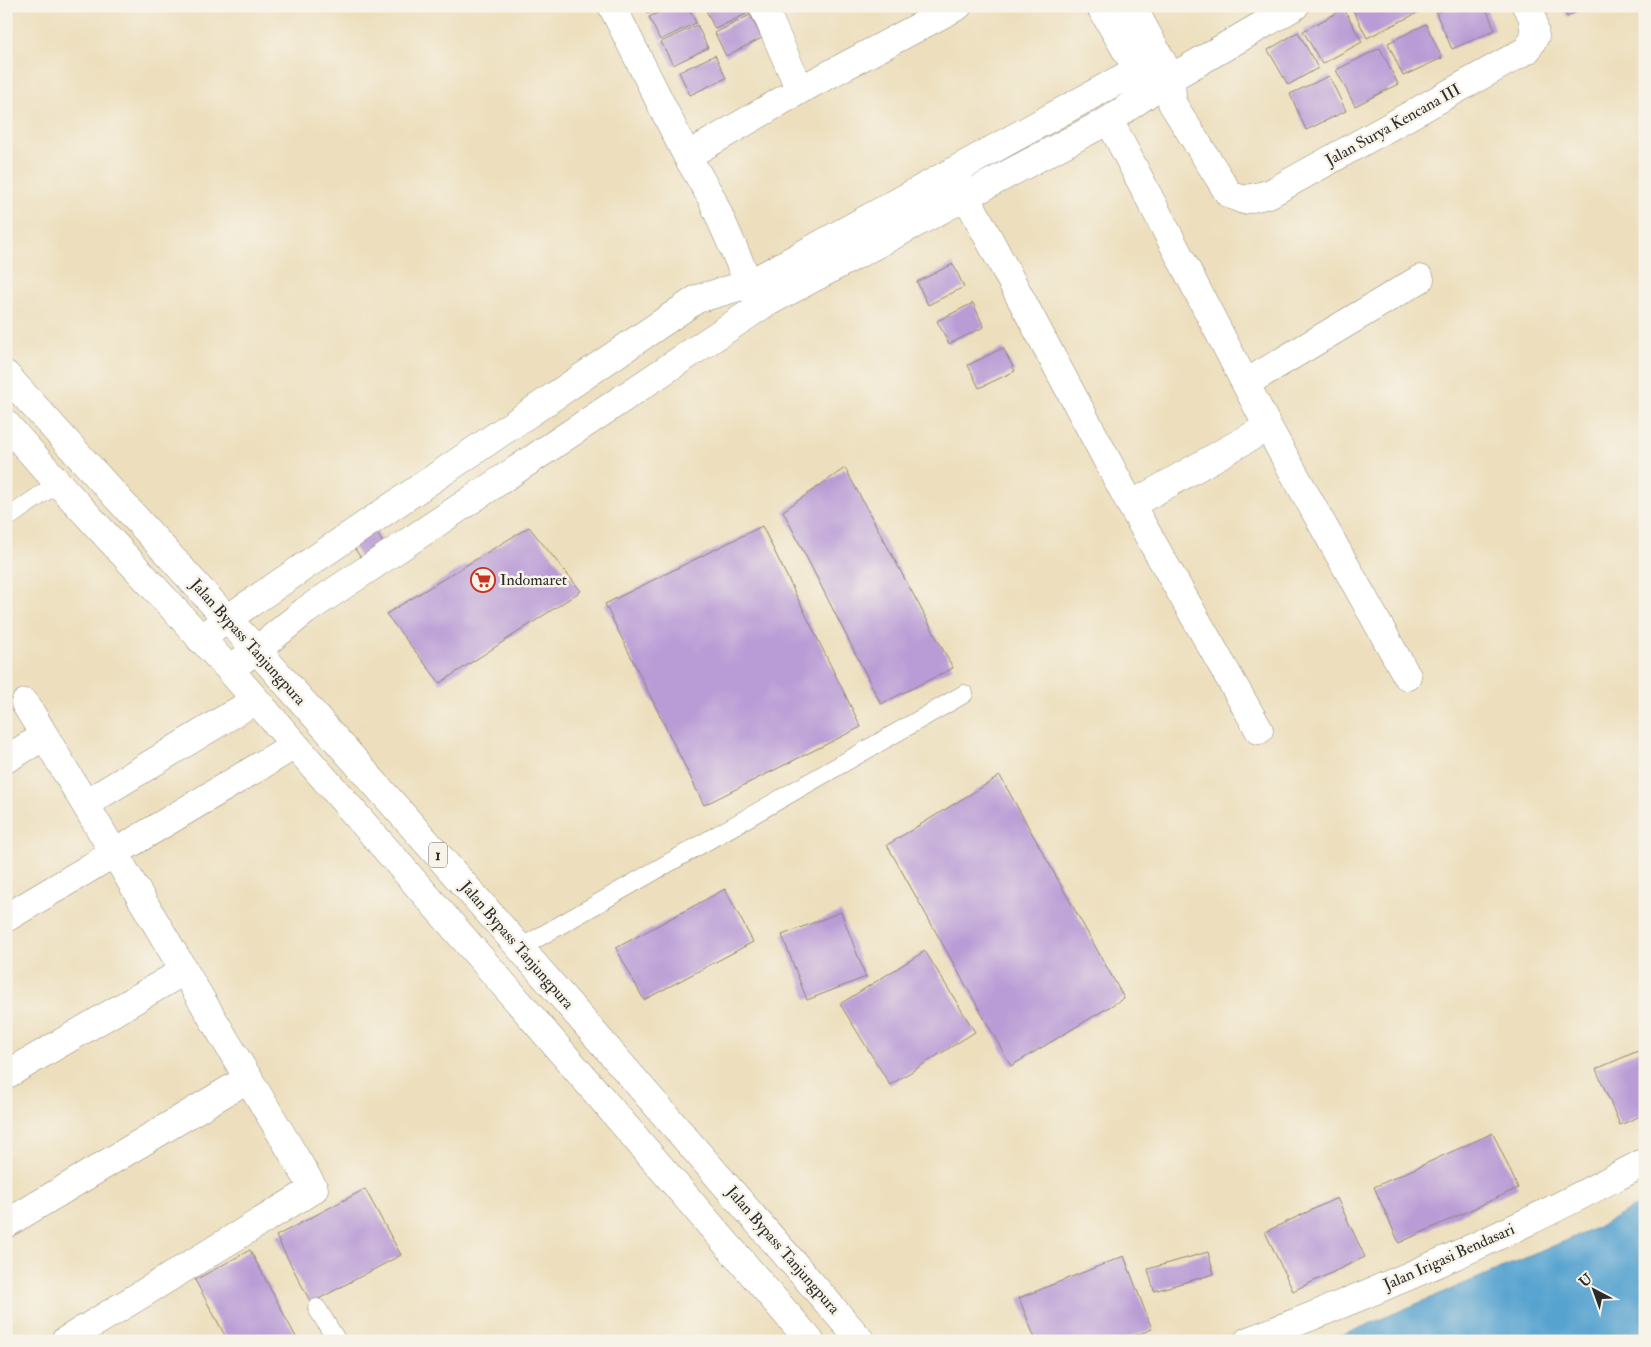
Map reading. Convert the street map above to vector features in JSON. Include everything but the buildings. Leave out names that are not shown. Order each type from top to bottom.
[{"type":"main road","points":[[612,6],[687,156],[711,197],[755,295]]},
{"type":"main road","points":[[763,6],[800,90]]},
{"type":"main road","points":[[687,156],[927,13],[958,6]]},
{"type":"main road","points":[[1100,6],[1158,86]]},
{"type":"main road","points":[[1132,6],[1158,86]]},
{"type":"main road","points":[[200,639],[697,299],[755,295],[968,197],[1109,120],[1158,86],[1295,6]]},
{"type":"main road","name":"Jalan Surya Kencana III","points":[[1158,86],[1229,194],[1243,200],[1269,194],[1527,50],[1535,36],[1532,15],[1526,6]]},
{"type":"main road","points":[[229,669],[257,650],[305,611],[755,295],[953,172],[1158,86]]},
{"type":"main road","points":[[1109,120],[1268,427],[1407,676]]},
{"type":"main road","points":[[953,172],[1131,505],[1259,730]]},
{"type":"main road","points":[[1246,382],[1420,279]]},
{"type":"main road","name":"Jalan Bypass Tanjungpura","points":[[6,375],[257,650],[520,948],[861,1341]]},
{"type":"main road","name":"Jalan Bypass Tanjungpura","points":[[6,424],[229,669],[810,1341]]},
{"type":"main road","points":[[1131,505],[1268,427]]},
{"type":"main road","points":[[85,804],[256,700]]},
{"type":"main road","points":[[24,702],[314,1189],[65,1341]]},
{"type":"main road","points":[[6,759],[45,736]]},
{"type":"main road","points":[[6,918],[295,745]]},
{"type":"main road","points":[[6,1076],[184,971]]},
{"type":"main road","points":[[6,1224],[249,1078]]},
{"type":"main road","name":"Jalan Irigasi Bendasari","points":[[1248,1341],[1306,1319],[1440,1262],[1528,1222],[1645,1162]]},
{"type":"lane","points":[[6,519],[58,483]]},
{"type":"lane","points":[[520,948],[964,694]]},
{"type":"lane","points":[[317,1308],[337,1341]]},
{"type":"water","points":[[1645,1202],[1645,1341],[1329,1341],[1596,1228]]},
{"type":"place","name":"Indomaret","points":[[483,580]]}]
